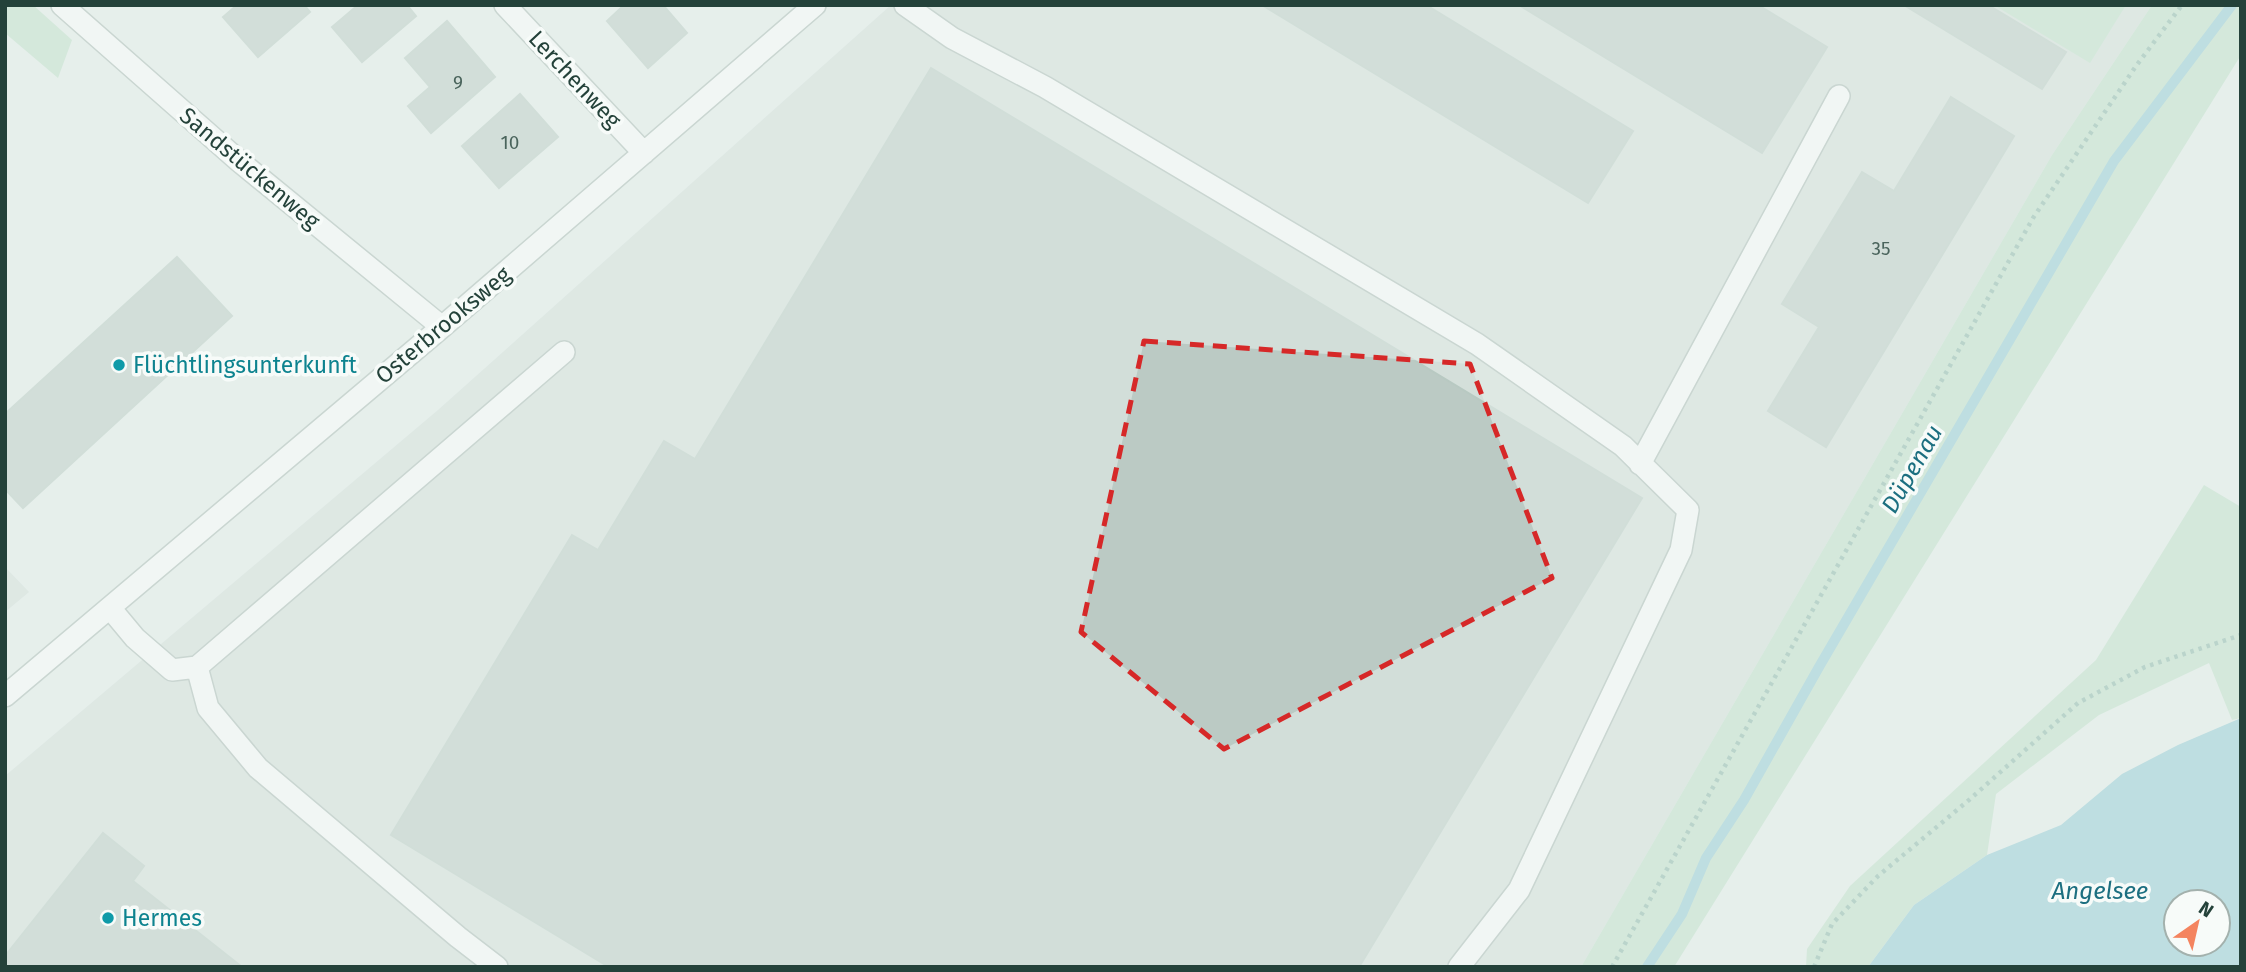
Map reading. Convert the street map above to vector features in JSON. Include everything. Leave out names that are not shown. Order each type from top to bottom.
[{"type":"street","name":"Sandstückenweg","points":[[62,5],[239,161],[442,327]]},
{"type":"street","name":"Lerchenweg","points":[[505,5],[644,153]]},
{"type":"street","name":"Osterbrooksweg","points":[[5,696],[442,327],[815,5]]},
{"type":"street","points":[[905,5],[952,38],[1045,88],[1477,344],[1623,446],[1688,510],[1681,550],[1518,890],[1459,967]]},
{"type":"street","points":[[1640,464],[1839,96]]},
{"type":"street","points":[[110,608],[135,638],[172,670],[197,667],[564,352]]},
{"type":"street","points":[[197,667],[208,709],[258,768],[497,967]]},
{"type":"path","points":[[1612,967],[2033,218],[2136,66],[2182,5]]},
{"type":"path","points":[[1814,967],[1832,924],[1878,876],[2078,703],[2145,667],[2241,635]]},
{"type":"highlighted area","points":[[1144,341],[1470,364],[1552,578],[1224,749],[1081,632]]},
{"type":"shaded area","points":[[891,5],[2152,5],[2052,155],[1581,967],[5,967],[5,776],[438,410]]},
{"type":"shaded area","points":[[5,567],[29,592],[5,612]]},
{"type":"green space","points":[[5,5],[33,5],[72,40],[58,78],[5,33]]},
{"type":"green space","points":[[1994,5],[2126,5],[2090,63]]},
{"type":"green space","points":[[2152,5],[2241,5],[2241,55],[1674,967],[1581,967],[2052,155]]},
{"type":"green space","points":[[2204,485],[2241,507],[2241,718],[2232,720],[2209,663],[2099,715],[1996,794],[1987,855],[1914,905],[1868,967],[1806,967],[1807,949],[1850,886],[2096,660]]},
{"type":"water","name":"Angelsee","points":[[2241,718],[2241,967],[1868,967],[1914,905],[1987,855],[2061,825],[2122,774],[2178,745]]},
{"type":"building","points":[[237,5],[304,5],[310,12],[258,57],[223,17]]},
{"type":"building","points":[[358,5],[407,5],[416,16],[362,62],[332,27]]},
{"type":"building","points":[[624,5],[663,5],[687,33],[648,68],[607,21]]},
{"type":"building","points":[[1262,5],[1426,5],[1633,131],[1588,203]]},
{"type":"building","points":[[1519,5],[1758,5],[1827,47],[1762,153]]},
{"type":"building","points":[[1904,5],[1988,5],[2066,52],[2042,89]]},
{"type":"building","points":[[447,21],[495,77],[431,133],[408,106],[430,87],[405,58]]},
{"type":"building","points":[[931,68],[1642,498],[1359,967],[609,967],[391,835],[572,535],[598,550],[664,441],[695,459]]},
{"type":"building","points":[[520,94],[558,137],[499,188],[462,146]]},
{"type":"building","points":[[1951,97],[2014,136],[1826,447],[1768,411],[1819,327],[1782,304],[1862,172],[1894,191]]},
{"type":"building","name":"Flüchtlingsunterkunft","points":[[177,257],[232,316],[23,508],[5,489],[5,414]]},
{"type":"building","name":"Hermes","points":[[103,833],[144,866],[133,881],[242,967],[5,967],[5,956]]},
{"type":"waterway","name":"Düpenau","points":[[1647,967],[1682,914],[1706,858],[1744,800],[2114,161],[2232,5]]},
{"type":"place","name":"Flüchtlingsunterkunft","points":[[119,365]]},
{"type":"place","name":"Hermes","points":[[108,918]]}]
